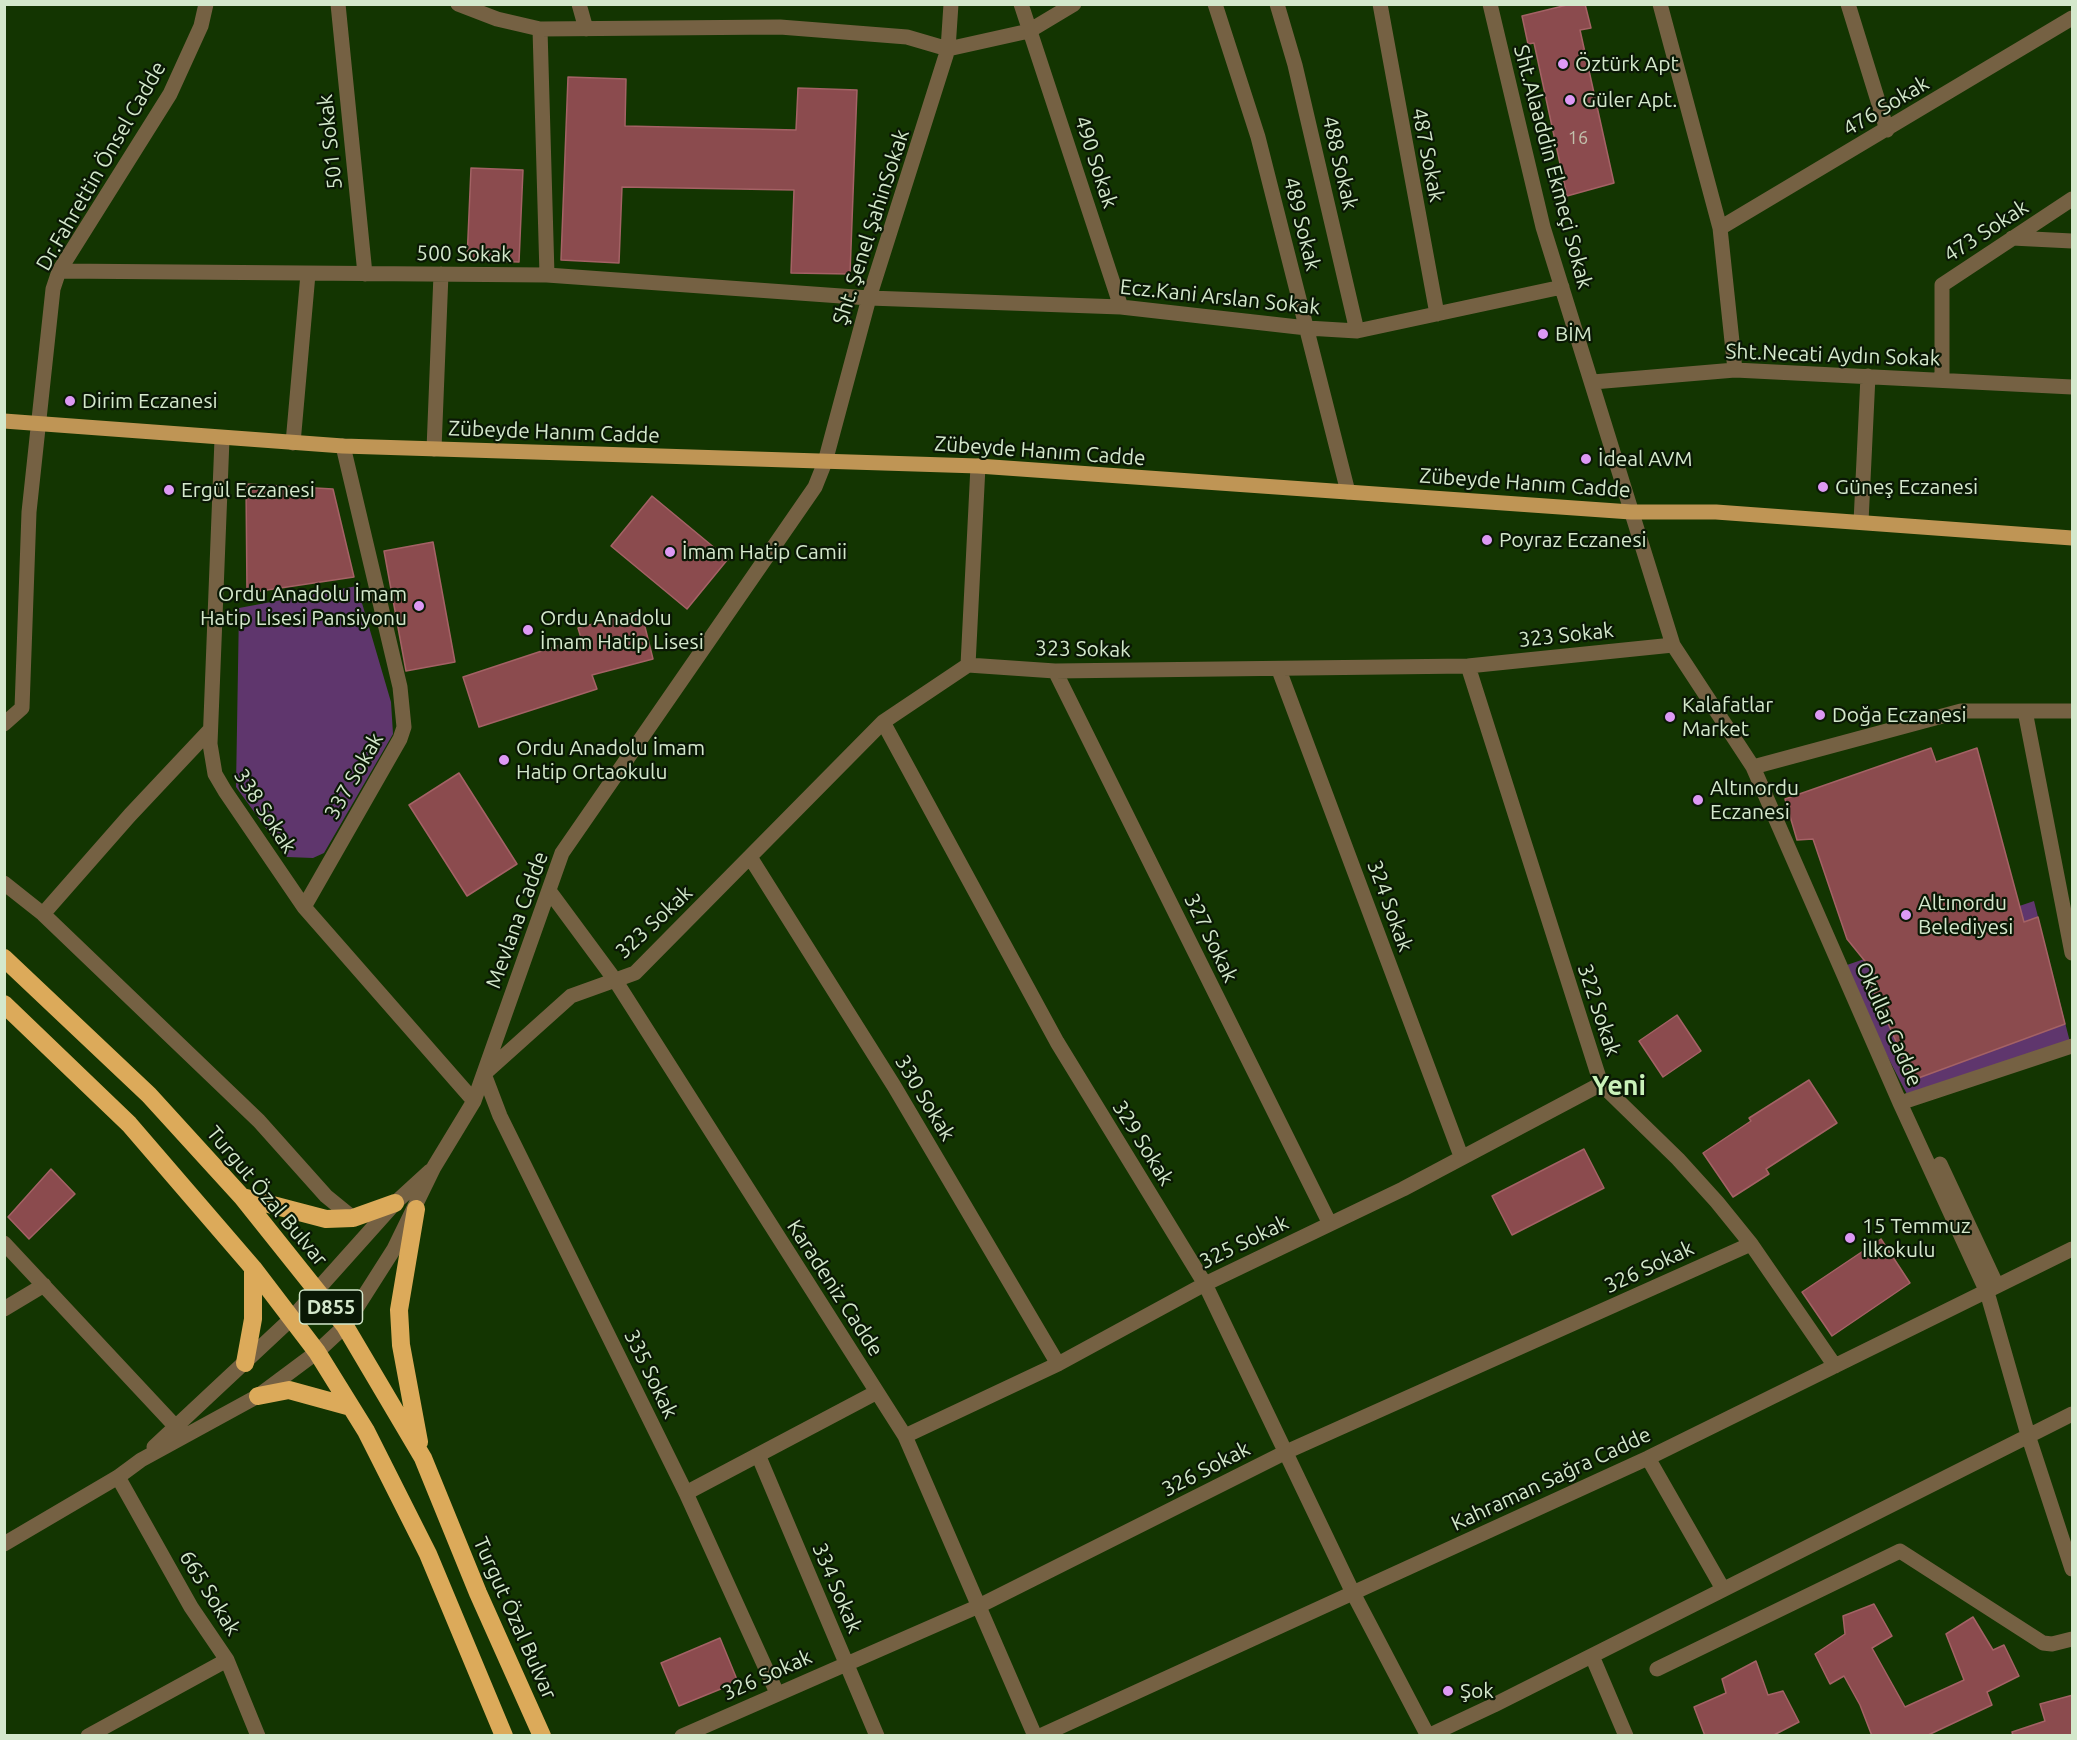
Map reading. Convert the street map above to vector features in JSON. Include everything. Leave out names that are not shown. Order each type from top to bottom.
[{"type":"highway","name":"Turgut Özal Bulvar","points":[[4,958],[150,1095],[242,1197],[345,1326],[423,1458],[478,1593],[542,1736]]},
{"type":"highway","name":"D855","points":[[4,1004],[129,1124],[253,1268],[317,1352],[366,1431],[428,1554],[504,1736]]},
{"type":"highway","points":[[242,1197],[326,1220],[353,1218],[395,1203]]},
{"type":"highway","points":[[416,1209],[399,1310],[400,1345],[423,1458]]},
{"type":"highway","points":[[245,1363],[253,1319],[253,1268]]},
{"type":"highway","points":[[258,1396],[289,1390],[351,1407]]},
{"type":"main road","name":"Zübeyde Hanım Cadde","points":[[4,421],[222,439],[344,446],[978,466],[1631,512],[1716,512],[2073,538]]},
{"type":"street","name":"Dr.Fahrettin Önsel Cadde","points":[[4,724],[22,708],[29,512],[53,289],[58,271],[170,94],[201,26],[206,4]]},
{"type":"street","name":"501 Sokak","points":[[338,4],[365,274]]},
{"type":"street","points":[[458,4],[496,19],[540,28],[780,27],[907,37],[948,49],[1029,31],[1074,4]]},
{"type":"street","points":[[579,4],[586,29]]},
{"type":"street","name":"Şht. Şenel ŞahinSokak","points":[[825,462],[869,298],[948,49],[951,4]]},
{"type":"street","points":[[1021,4],[1029,31]]},
{"type":"street","name":"489 Sokak","points":[[1215,4],[1258,137],[1348,492]]},
{"type":"street","name":"488 Sokak","points":[[1277,4],[1295,65],[1357,331]]},
{"type":"street","name":"487 Sokak","points":[[1380,4],[1437,314]]},
{"type":"street","name":"Sht.Alaaddin Ekmeçi Sokak","points":[[1490,4],[1543,227],[1593,382],[1631,512]]},
{"type":"street","points":[[1660,4],[1720,228],[1735,370]]},
{"type":"street","points":[[1848,4],[1887,130]]},
{"type":"street","name":"476 Sokak","points":[[1720,228],[2073,18]]},
{"type":"street","points":[[540,28],[547,275]]},
{"type":"street","name":"490 Sokak","points":[[1029,31],[1080,178],[1120,307]]},
{"type":"street","name":"473 Sokak","points":[[1942,380],[1942,285],[2073,199]]},
{"type":"street","points":[[2012,238],[2073,241]]},
{"type":"street","name":"500 Sokak","points":[[58,271],[547,275],[869,298]]},
{"type":"street","points":[[293,443],[308,274]]},
{"type":"street","points":[[434,448],[441,274]]},
{"type":"street","name":"Ecz.Kani Arslan Sokak","points":[[869,298],[1120,307],[1307,328],[1357,331],[1562,287]]},
{"type":"street","name":"Sht.Necati Aydın Sokak","points":[[1593,382],[1735,370],[2073,387]]},
{"type":"street","points":[[1861,522],[1868,376]]},
{"type":"street","name":"338 Sokak","points":[[222,439],[210,730],[215,774],[304,907],[474,1101]]},
{"type":"street","name":"337 Sokak","points":[[304,907],[400,739],[404,727],[400,687],[344,446]]},
{"type":"street","name":"Mevlana Cadde","points":[[141,1460],[258,1396],[317,1352],[345,1326],[394,1250],[416,1209],[434,1167],[474,1101],[562,853],[814,487],[825,462]]},
{"type":"street","points":[[968,665],[978,466]]},
{"type":"street","points":[[1631,512],[1673,645],[1756,766],[1905,1102],[1992,1289],[2028,1435],[2073,1569]]},
{"type":"street","name":"323 Sokak","points":[[484,1074],[571,996],[635,973],[883,722],[968,665],[1055,672],[1468,666],[1673,645]]},
{"type":"street","name":"322 Sokak","points":[[1468,666],[1601,1084],[1678,1159],[1751,1244],[1835,1366]]},
{"type":"street","name":"324 Sokak","points":[[1279,670],[1461,1156]]},
{"type":"street","name":"327 Sokak","points":[[1055,672],[1330,1224]]},
{"type":"street","points":[[1756,766],[1961,711],[2073,711]]},
{"type":"street","points":[[2025,711],[2073,953]]},
{"type":"street","name":"329 Sokak","points":[[883,722],[1057,1042],[1205,1284],[1353,1593],[1428,1736]]},
{"type":"street","points":[[43,914],[130,815],[210,730]]},
{"type":"street","name":"330 Sokak","points":[[750,857],[894,1086],[1058,1364]]},
{"type":"street","points":[[4,883],[43,914],[259,1121],[326,1196],[353,1218]]},
{"type":"street","name":"Karadeniz Cadde","points":[[550,892],[615,980],[905,1436],[1035,1736]]},
{"type":"street","points":[[1905,1102],[2073,1046]]},
{"type":"street","name":"335 Sokak","points":[[484,1074],[500,1116],[686,1493],[777,1693]]},
{"type":"street","name":"325 Sokak","points":[[905,1436],[1058,1364],[1205,1284],[1402,1189],[1601,1084]]},
{"type":"street","name":"Mevlana Cadde","points":[[141,1460],[292,1318],[395,1203],[434,1167]]},
{"type":"street","points":[[4,1243],[175,1426]]},
{"type":"street","name":"326 Sokak","points":[[682,1736],[979,1606],[1286,1452],[1751,1244]]},
{"type":"street","name":"Kahraman Sağra Cadde","points":[[1040,1736],[1648,1458],[2073,1249]]},
{"type":"street","points":[[4,1309],[44,1285]]},
{"type":"street","points":[[686,1493],[759,1457],[877,1392]]},
{"type":"street","points":[[1428,1736],[2073,1414]]},
{"type":"street","name":"334 Sokak","points":[[759,1457],[877,1736]]},
{"type":"street","points":[[1648,1458],[1723,1589]]},
{"type":"street","points":[[4,1544],[118,1477],[141,1460]]},
{"type":"street","name":"665 Sokak","points":[[118,1477],[190,1607],[227,1660],[258,1736]]},
{"type":"street","points":[[1657,1670],[1900,1551],[2043,1643],[2052,1644],[2073,1639]]},
{"type":"street","points":[[1592,1656],[1626,1736]]},
{"type":"street","points":[[88,1736],[227,1660]]},
{"type":"shaded area","points":[[357,586],[391,702],[393,734],[324,853],[313,858],[287,857],[236,787],[239,608]]},
{"type":"shaded area","points":[[2034,901],[2071,1046],[1910,1100],[1841,967]]},
{"type":"building","points":[[1571,4],[1585,4],[1591,28],[1580,30],[1614,183],[1567,196],[1534,43],[1528,44],[1522,16]]},
{"type":"building","points":[[568,77],[626,79],[625,126],[796,130],[798,88],[857,90],[850,274],[791,273],[794,190],[622,187],[619,263],[561,260]]},
{"type":"building","points":[[471,168],[523,170],[519,262],[467,260]]},
{"type":"building","points":[[246,484],[333,489],[354,577],[247,593]]},
{"type":"building","name":"İmam Hatip Camii","points":[[652,496],[728,559],[687,609],[611,546]]},
{"type":"building","name":"Ordu Anadolu İmam Hatip Lisesi Pansiyonu","points":[[433,542],[455,662],[406,671],[384,551]]},
{"type":"building","points":[[641,611],[653,659],[592,675],[597,689],[479,727],[463,677],[581,638],[578,628]]},
{"type":"building","points":[[1931,748],[1936,762],[1977,748],[2024,922],[2038,917],[2065,1024],[1913,1080],[1869,980],[1877,976],[1847,939],[1813,839],[1797,840],[1785,799]]},
{"type":"building","points":[[459,773],[517,864],[467,896],[409,805]]},
{"type":"building","points":[[1677,1015],[1701,1051],[1663,1077],[1639,1041]]},
{"type":"building","points":[[1809,1080],[1837,1123],[1766,1169],[1769,1174],[1733,1197],[1703,1153],[1751,1121],[1749,1118]]},
{"type":"building","points":[[1584,1149],[1604,1188],[1512,1235],[1492,1196]]},
{"type":"building","points":[[51,1169],[75,1194],[29,1239],[8,1217]]},
{"type":"building","points":[[1881,1239],[1910,1283],[1832,1336],[1802,1292]]},
{"type":"building","points":[[1874,1604],[1892,1636],[1872,1648],[1905,1707],[1964,1680],[1946,1634],[1973,1617],[1993,1650],[2004,1645],[2019,1676],[1987,1692],[1992,1705],[1926,1736],[1872,1736],[1860,1705],[1844,1676],[1830,1684],[1815,1654],[1845,1634],[1843,1616]]},
{"type":"building","points":[[720,1638],[738,1682],[679,1706],[661,1663]]},
{"type":"building","points":[[1756,1661],[1768,1695],[1783,1691],[1799,1722],[1772,1736],[1705,1736],[1694,1707],[1726,1693],[1722,1679]]},
{"type":"building","points":[[2073,1695],[2073,1736],[2013,1736],[2012,1732],[2045,1721],[2040,1704]]},
{"type":"place","name":"Öztürk Apt","points":[[1563,64]]},
{"type":"place","name":"Güler Apt.","points":[[1570,100]]},
{"type":"place","name":"BİM","points":[[1543,334]]},
{"type":"place","name":"Dirim Eczanesi","points":[[70,401]]},
{"type":"place","name":"İdeal AVM","points":[[1586,459]]},
{"type":"place","name":"Güneş Eczanesi","points":[[1823,487]]},
{"type":"place","name":"Ergül Eczanesi","points":[[169,490]]},
{"type":"place","name":"Poyraz Eczanesi","points":[[1487,540]]},
{"type":"place","name":"İmam Hatip Camii","points":[[670,552]]},
{"type":"place","name":"Ordu Anadolu İmam Hatip Lisesi Pansiyonu","points":[[419,606]]},
{"type":"place","name":"Ordu Anadolu İmam Hatip Lisesi","points":[[528,630]]},
{"type":"place","name":"Doğa Eczanesi","points":[[1820,715]]},
{"type":"place","name":"Kalafatlar Market","points":[[1670,717]]},
{"type":"place","name":"Ordu Anadolu İmam Hatip Ortaokulu","points":[[504,760]]},
{"type":"place","name":"Altınordu Eczanesi","points":[[1698,800]]},
{"type":"place","name":"Altınordu Belediyesi","points":[[1906,915]]},
{"type":"place","name":"15 Temmuz İlkokulu","points":[[1850,1238]]},
{"type":"place","name":"Şok","points":[[1448,1691]]},
{"type":"district","name":"Yeni","points":[[1619,1086]]}]
